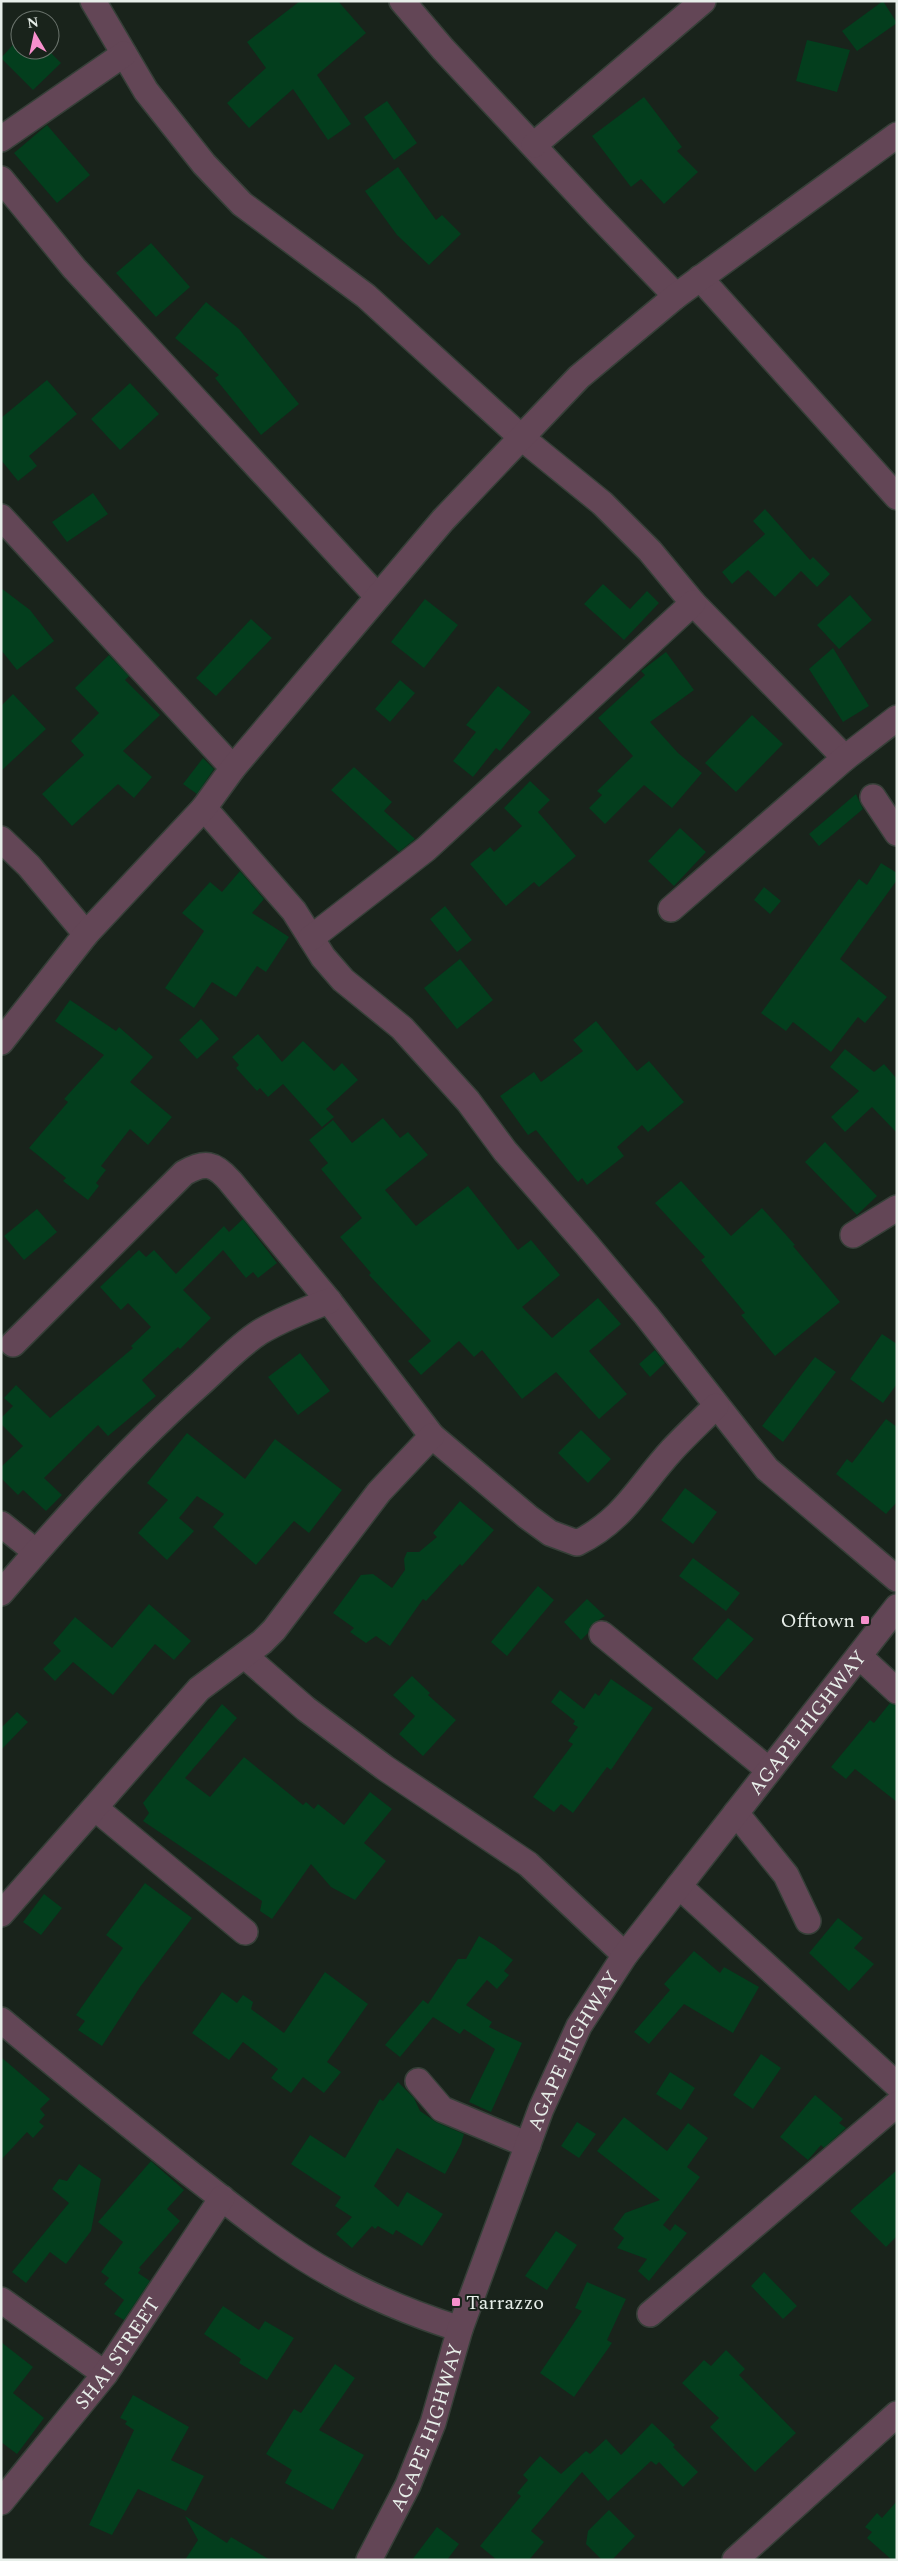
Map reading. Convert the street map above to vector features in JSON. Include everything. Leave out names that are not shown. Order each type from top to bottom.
[{"type":"street","points":[[93,1],[146,91],[204,164],[242,204],[366,296],[522,438],[602,503],[650,550],[693,604],[845,758]]},
{"type":"street","points":[[402,1],[450,56],[676,296]]},
{"type":"street","points":[[534,145],[703,1]]},
{"type":"street","points":[[1,139],[124,54]]},
{"type":"street","points":[[1,1042],[86,934],[204,808],[233,768],[443,520],[579,378],[676,296],[897,135]]},
{"type":"street","points":[[1,178],[74,268],[377,596]]},
{"type":"street","points":[[700,278],[897,497]]},
{"type":"street","points":[[1,517],[233,768]]},
{"type":"street","points":[[311,938],[426,849],[693,604]]},
{"type":"street","points":[[671,910],[845,758],[897,718]]},
{"type":"street","points":[[873,797],[897,833]]},
{"type":"street","points":[[204,808],[294,911],[323,957],[343,980],[402,1028],[468,1101],[505,1151],[588,1244],[646,1315],[767,1469],[897,1579]]},
{"type":"street","points":[[1,839],[29,866],[86,934]]},
{"type":"street","points":[[13,1344],[184,1174],[204,1165],[218,1167],[230,1180],[329,1301],[432,1436],[528,1517],[550,1533],[577,1543],[599,1533],[623,1511],[672,1450],[716,1406]]},
{"type":"street","points":[[853,1235],[897,1208]]},
{"type":"street","points":[[1,1593],[36,1552],[132,1450],[234,1354],[259,1333],[285,1318],[329,1301]]},
{"type":"street","points":[[1,1914],[199,1689],[245,1656],[274,1630],[378,1492],[432,1436]]},
{"type":"street","points":[[1,1524],[36,1552]]},
{"type":"street","name":"AGAPE HIGHWAY","points":[[369,2560],[408,2485],[433,2423],[460,2329],[541,2109],[570,2044],[625,1955],[897,1607]]},
{"type":"street","points":[[602,1634],[769,1770]]},
{"type":"street","points":[[245,1656],[306,1709],[385,1768],[528,1864],[625,1955]]},
{"type":"street","points":[[859,1656],[897,1690]]},
{"type":"street","points":[[95,1808],[245,1932]]},
{"type":"street","points":[[736,1813],[786,1875],[808,1920]]},
{"type":"street","points":[[679,1886],[897,2085]]},
{"type":"street","points":[[1,2020],[83,2090],[222,2198],[331,2274],[422,2316],[460,2329]]},
{"type":"street","points":[[418,2081],[442,2110],[528,2145]]},
{"type":"street","points":[[650,2314],[897,2104]]},
{"type":"street","name":"SHAI STREET","points":[[1,2502],[105,2374],[222,2198]]},
{"type":"street","points":[[1,2300],[105,2374]]},
{"type":"street","points":[[735,2560],[897,2414]]},
{"type":"building","points":[[300,1],[338,1],[366,33],[317,75],[351,124],[328,140],[293,89],[249,128],[227,103],[266,68],[247,42]]},
{"type":"building","points":[[883,1],[897,23],[857,51],[842,31]]},
{"type":"building","points":[[807,40],[850,50],[837,92],[796,81]]},
{"type":"building","points":[[10,48],[10,60],[58,60],[61,63],[33,90],[1,58]]},
{"type":"building","points":[[644,97],[682,147],[677,151],[698,172],[664,204],[641,179],[631,187],[592,136]]},
{"type":"building","points":[[387,101],[417,143],[394,160],[364,117]]},
{"type":"building","points":[[47,125],[90,175],[57,203],[14,153]]},
{"type":"building","points":[[398,167],[436,220],[442,215],[461,234],[429,265],[397,235],[365,191]]},
{"type":"building","points":[[151,243],[190,287],[156,317],[116,273]]},
{"type":"building","points":[[206,302],[239,329],[299,404],[261,435],[215,378],[219,375],[175,338]]},
{"type":"building","points":[[47,380],[77,414],[29,456],[37,466],[18,481],[1,460],[1,418]]},
{"type":"building","points":[[130,383],[159,414],[120,450],[91,419]]},
{"type":"building","points":[[93,493],[108,514],[67,542],[52,522]]},
{"type":"building","points":[[765,509],[810,560],[813,557],[830,574],[817,587],[801,571],[775,597],[748,570],[732,584],[722,572],[765,534],[753,521]]},
{"type":"building","points":[[603,584],[630,609],[647,591],[659,603],[624,640],[584,604]]},
{"type":"building","points":[[1,588],[30,610],[54,641],[17,670],[1,650]]},
{"type":"building","points":[[850,595],[872,620],[839,649],[817,625]]},
{"type":"building","points":[[425,599],[458,625],[424,668],[391,642]]},
{"type":"building","points":[[251,619],[272,638],[216,696],[196,678]]},
{"type":"building","points":[[833,648],[869,706],[843,722],[809,669]]},
{"type":"building","points":[[666,652],[694,690],[650,722],[678,753],[702,773],[672,808],[644,785],[605,824],[589,808],[602,795],[597,791],[633,756],[598,718],[645,675],[641,671]]},
{"type":"building","points":[[109,655],[129,676],[125,680],[160,715],[123,751],[152,777],[134,798],[118,784],[72,826],[42,794],[84,755],[71,741],[99,713],[75,688]]},
{"type":"building","points":[[400,680],[415,693],[390,722],[375,709]]},
{"type":"building","points":[[498,686],[531,712],[500,751],[496,748],[473,777],[453,761],[476,732],[466,725]]},
{"type":"building","points":[[13,694],[46,729],[1,771],[1,706]]},
{"type":"building","points":[[752,715],[783,744],[736,792],[705,763]]},
{"type":"building","points":[[203,758],[214,769],[197,794],[183,784]]},
{"type":"building","points":[[354,767],[392,802],[384,811],[415,839],[399,852],[331,790]]},
{"type":"building","points":[[530,781],[550,800],[538,812],[576,856],[539,887],[534,882],[506,906],[470,864],[490,847],[494,852],[522,826],[504,808]]},
{"type":"building","points":[[856,794],[863,809],[819,846],[809,834]]},
{"type":"building","points":[[680,828],[706,852],[674,886],[648,861]]},
{"type":"building","points":[[881,863],[897,873],[897,880],[840,959],[887,997],[865,1023],[858,1017],[831,1052],[793,1022],[786,1031],[761,1013],[859,879],[867,885]]},
{"type":"building","points":[[240,871],[264,899],[252,913],[289,937],[266,972],[257,966],[236,997],[212,982],[194,1008],[165,988],[204,931],[182,913],[210,882],[222,892]]},
{"type":"building","points":[[764,887],[781,901],[770,914],[754,900]]},
{"type":"building","points":[[445,906],[472,940],[457,952],[430,919]]},
{"type":"building","points":[[460,959],[493,1000],[457,1029],[424,988]]},
{"type":"building","points":[[70,1000],[116,1031],[119,1027],[153,1057],[130,1082],[172,1117],[148,1145],[130,1129],[101,1166],[106,1170],[96,1183],[99,1186],[88,1200],[63,1181],[66,1178],[29,1148],[68,1102],[64,1099],[104,1055],[55,1021]]},
{"type":"building","points":[[201,1019],[219,1039],[197,1059],[179,1040]]},
{"type":"building","points":[[596,1021],[637,1071],[649,1061],[684,1102],[648,1132],[642,1125],[617,1147],[624,1156],[587,1185],[582,1178],[578,1182],[536,1130],[528,1135],[500,1096],[534,1072],[541,1082],[583,1051],[573,1040]]},
{"type":"building","points":[[258,1034],[282,1062],[303,1041],[334,1071],[342,1063],[358,1080],[326,1109],[334,1117],[322,1127],[283,1084],[268,1097],[260,1088],[257,1091],[236,1068],[239,1065],[232,1057]]},
{"type":"building","points":[[845,1049],[874,1072],[884,1064],[897,1079],[897,1133],[872,1107],[845,1132],[831,1117],[859,1091],[830,1067]]},
{"type":"building","points":[[383,1118],[400,1138],[408,1132],[428,1155],[385,1190],[416,1226],[468,1186],[518,1250],[531,1240],[560,1275],[522,1307],[552,1338],[598,1298],[621,1324],[589,1351],[627,1394],[599,1419],[556,1372],[522,1399],[482,1350],[474,1357],[459,1341],[421,1375],[408,1361],[431,1341],[369,1275],[371,1273],[340,1237],[362,1218],[321,1169],[328,1163],[309,1140],[333,1120],[352,1143]]},
{"type":"building","points":[[825,1142],[877,1196],[857,1215],[805,1162]]},
{"type":"building","points":[[681,1181],[731,1236],[762,1208],[795,1245],[793,1246],[840,1302],[775,1356],[741,1315],[745,1313],[701,1260],[705,1257],[655,1203]]},
{"type":"building","points":[[37,1209],[57,1232],[24,1260],[4,1236]]},
{"type":"building","points":[[243,1219],[277,1263],[258,1278],[253,1272],[246,1278],[223,1250],[183,1290],[211,1318],[180,1349],[178,1347],[142,1380],[156,1396],[108,1436],[98,1425],[44,1478],[62,1495],[46,1511],[23,1490],[18,1495],[1,1478],[1,1467],[23,1446],[1,1424],[1,1418],[13,1406],[4,1398],[16,1385],[50,1418],[133,1348],[131,1346],[151,1327],[128,1303],[121,1310],[100,1287],[139,1250],[146,1257],[154,1250],[176,1274],[224,1226],[229,1232]]},
{"type":"building","points":[[882,1334],[897,1344],[897,1384],[883,1403],[850,1379]]},
{"type":"building","points":[[655,1350],[665,1363],[650,1377],[639,1364]]},
{"type":"building","points":[[300,1353],[330,1391],[298,1415],[268,1377]]},
{"type":"building","points":[[815,1357],[836,1372],[783,1442],[762,1426]]},
{"type":"building","points":[[886,1419],[897,1427],[897,1502],[886,1514],[836,1474],[847,1459],[852,1463]]},
{"type":"building","points":[[581,1430],[611,1459],[588,1483],[558,1453]]},
{"type":"building","points":[[187,1433],[245,1479],[275,1439],[342,1490],[309,1533],[294,1521],[256,1565],[213,1527],[224,1514],[197,1496],[179,1518],[194,1531],[167,1560],[138,1533],[168,1500],[147,1483]]},
{"type":"building","points":[[685,1488],[717,1512],[693,1544],[661,1520]]},
{"type":"building","points":[[460,1501],[494,1530],[462,1566],[460,1564],[426,1601],[423,1599],[390,1646],[376,1636],[366,1643],[350,1632],[354,1628],[333,1613],[361,1575],[373,1574],[392,1588],[405,1570],[404,1559],[407,1552],[419,1552],[437,1537],[433,1533]]},
{"type":"building","points":[[693,1558],[740,1593],[726,1611],[679,1576]]},
{"type":"building","points":[[538,1586],[554,1600],[507,1656],[491,1642]]},
{"type":"building","points":[[587,1599],[605,1616],[591,1625],[588,1633],[581,1640],[564,1622]]},
{"type":"building","points":[[149,1604],[191,1641],[174,1660],[155,1644],[113,1695],[73,1662],[55,1681],[43,1669],[61,1651],[53,1643],[75,1617],[112,1648]]},
{"type":"building","points":[[728,1618],[754,1639],[717,1680],[692,1659]]},
{"type":"building","points":[[412,1676],[430,1693],[428,1695],[456,1720],[423,1756],[399,1734],[415,1716],[393,1695]]},
{"type":"building","points":[[611,1679],[653,1708],[611,1770],[607,1767],[573,1813],[561,1804],[554,1812],[533,1797],[573,1744],[568,1741],[578,1727],[573,1724],[575,1721],[551,1702],[560,1690],[584,1709],[595,1693],[599,1696]]},
{"type":"building","points":[[890,1703],[897,1705],[897,1802],[855,1769],[846,1779],[831,1767],[870,1720],[874,1723]]},
{"type":"building","points":[[222,1704],[237,1718],[185,1778],[210,1797],[244,1757],[303,1805],[306,1802],[314,1809],[318,1804],[344,1825],[370,1792],[392,1809],[364,1843],[386,1861],[355,1900],[331,1887],[311,1864],[272,1919],[260,1911],[262,1901],[143,1821],[149,1813],[143,1803]]},
{"type":"building","points":[[17,1712],[28,1722],[1,1750],[1,1728]]},
{"type":"building","points":[[145,1883],[192,1918],[140,1987],[102,2046],[78,2030],[85,2021],[76,2015],[123,1948],[106,1935]]},
{"type":"building","points":[[44,1894],[62,1908],[41,1935],[23,1922]]},
{"type":"building","points":[[838,1918],[863,1938],[854,1948],[874,1964],[849,1991],[809,1953]]},
{"type":"building","points":[[479,1936],[513,1960],[504,1971],[509,1975],[497,1989],[487,1980],[466,2005],[492,2022],[489,2027],[522,2043],[491,2112],[469,2102],[495,2049],[464,2029],[460,2034],[433,2017],[400,2057],[385,2045],[423,2000],[428,2004],[458,1959],[466,1959]]},
{"type":"building","points":[[694,1951],[720,1973],[724,1967],[759,1987],[733,2033],[684,2004],[649,2044],[634,2032],[670,1990],[664,1984]]},
{"type":"building","points":[[325,1972],[368,2004],[327,2062],[341,2072],[324,2093],[303,2077],[291,2093],[271,2078],[278,2069],[243,2042],[229,2060],[192,2033],[222,1992],[237,2003],[243,1995],[253,2002],[251,2009],[284,2033]]},
{"type":"building","points":[[761,2054],[781,2068],[753,2109],[733,2095]]},
{"type":"building","points":[[1,2057],[50,2099],[40,2109],[45,2115],[39,2122],[44,2126],[33,2138],[27,2132],[1,2160]]},
{"type":"building","points":[[670,2072],[695,2088],[681,2110],[656,2094]]},
{"type":"building","points":[[398,2082],[414,2098],[420,2111],[436,2122],[464,2134],[461,2144],[445,2174],[397,2148],[374,2186],[398,2207],[407,2192],[443,2214],[422,2246],[396,2230],[393,2235],[378,2226],[375,2229],[372,2226],[352,2248],[336,2234],[352,2217],[335,2206],[341,2197],[291,2164],[310,2135],[345,2158],[380,2099],[383,2101]]},
{"type":"building","points":[[815,2095],[843,2119],[839,2123],[846,2128],[824,2148],[821,2145],[808,2160],[780,2137]]},
{"type":"building","points":[[624,2117],[667,2151],[688,2123],[708,2138],[687,2167],[700,2177],[663,2225],[670,2231],[675,2224],[687,2233],[649,2281],[638,2271],[647,2259],[617,2248],[624,2238],[613,2229],[625,2213],[660,2200],[597,2151]]},
{"type":"building","points":[[577,2122],[596,2134],[579,2158],[561,2146]]},
{"type":"building","points":[[151,2161],[184,2190],[167,2209],[180,2221],[139,2268],[141,2269],[138,2273],[150,2281],[124,2320],[114,2314],[124,2300],[104,2284],[109,2278],[101,2272],[123,2242],[98,2222]]},
{"type":"building","points":[[79,2164],[101,2179],[91,2231],[66,2264],[50,2252],[26,2283],[12,2272],[69,2203],[52,2189],[59,2179],[67,2181]]},
{"type":"building","points":[[897,2170],[897,2236],[886,2247],[850,2211]]},
{"type":"building","points":[[556,2231],[577,2245],[547,2290],[525,2276]]},
{"type":"building","points":[[764,2272],[797,2306],[783,2319],[751,2286]]},
{"type":"building","points":[[587,2282],[626,2299],[607,2340],[612,2343],[574,2397],[540,2373],[582,2311],[575,2308]]},
{"type":"building","points":[[223,2306],[259,2330],[265,2321],[294,2338],[267,2380],[239,2363],[241,2359],[204,2334]]},
{"type":"building","points":[[1,2342],[33,2367],[13,2393],[44,2418],[17,2454],[1,2442]]},
{"type":"building","points":[[726,2350],[745,2369],[739,2375],[796,2433],[755,2472],[710,2427],[719,2418],[682,2383],[704,2360],[711,2366]]},
{"type":"building","points":[[335,2364],[355,2378],[319,2430],[364,2455],[333,2510],[285,2483],[292,2470],[266,2454],[294,2409],[301,2413]]},
{"type":"building","points":[[133,2395],[189,2427],[171,2460],[204,2476],[186,2511],[138,2489],[112,2535],[89,2525],[134,2430],[125,2424],[127,2421],[120,2418]]},
{"type":"building","points":[[652,2423],[675,2445],[673,2447],[698,2472],[683,2487],[659,2462],[656,2465],[651,2461],[608,2501],[582,2472],[531,2531],[544,2542],[529,2560],[497,2560],[480,2546],[521,2496],[517,2493],[528,2480],[523,2475],[540,2456],[561,2474],[586,2451],[590,2454],[606,2439],[621,2455]]},
{"type":"building","points":[[897,2501],[897,2560],[892,2560],[867,2538],[872,2532],[865,2527],[877,2513],[882,2518]]},
{"type":"building","points":[[609,2510],[635,2536],[612,2560],[602,2560],[586,2544],[588,2531]]},
{"type":"building","points":[[185,2516],[227,2543],[231,2537],[270,2560],[185,2560],[198,2540]]},
{"type":"building","points":[[437,2527],[459,2544],[447,2560],[412,2560]]},
{"type":"place","name":"Offtown","points":[[865,1620]]},
{"type":"place","name":"Tarrazzo","points":[[456,2302]]}]
